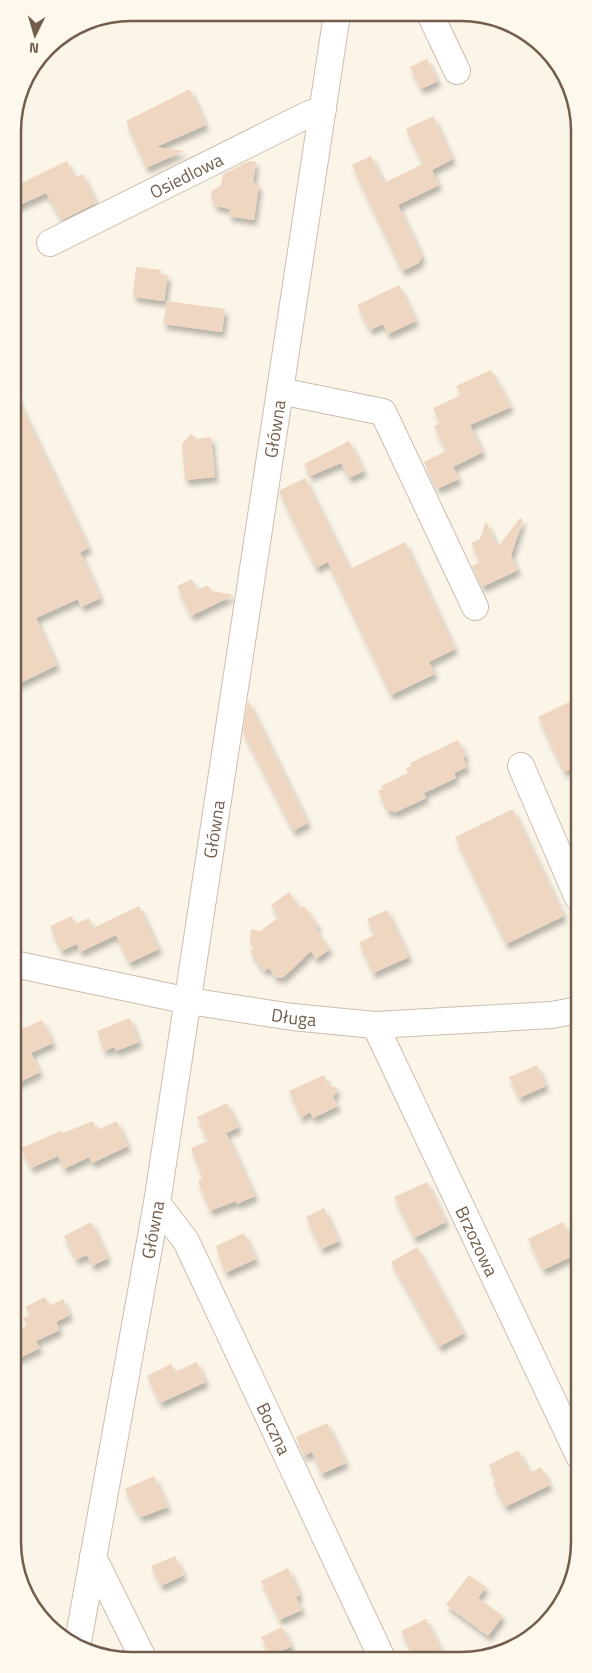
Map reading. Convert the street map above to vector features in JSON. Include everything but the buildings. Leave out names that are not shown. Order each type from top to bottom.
[{"type":"street","name":"Główna","points":[[79,1638],[157,1203],[336,21]]},
{"type":"street","points":[[433,21],[457,72]]},
{"type":"street","name":"Osiedlowa","points":[[50,243],[307,115],[323,109]]},
{"type":"street","points":[[280,391],[383,412],[475,606]]},
{"type":"street","points":[[521,766],[571,882]]},
{"type":"street","name":"Długa","points":[[21,965],[188,1001],[292,1017],[375,1025],[552,1015],[571,1011]]},
{"type":"street","name":"Brzozowa","points":[[375,1025],[571,1439]]},
{"type":"street","name":"Boczna","points":[[157,1203],[186,1241],[379,1652]]},
{"type":"street","points":[[93,1557],[140,1652]]}]
